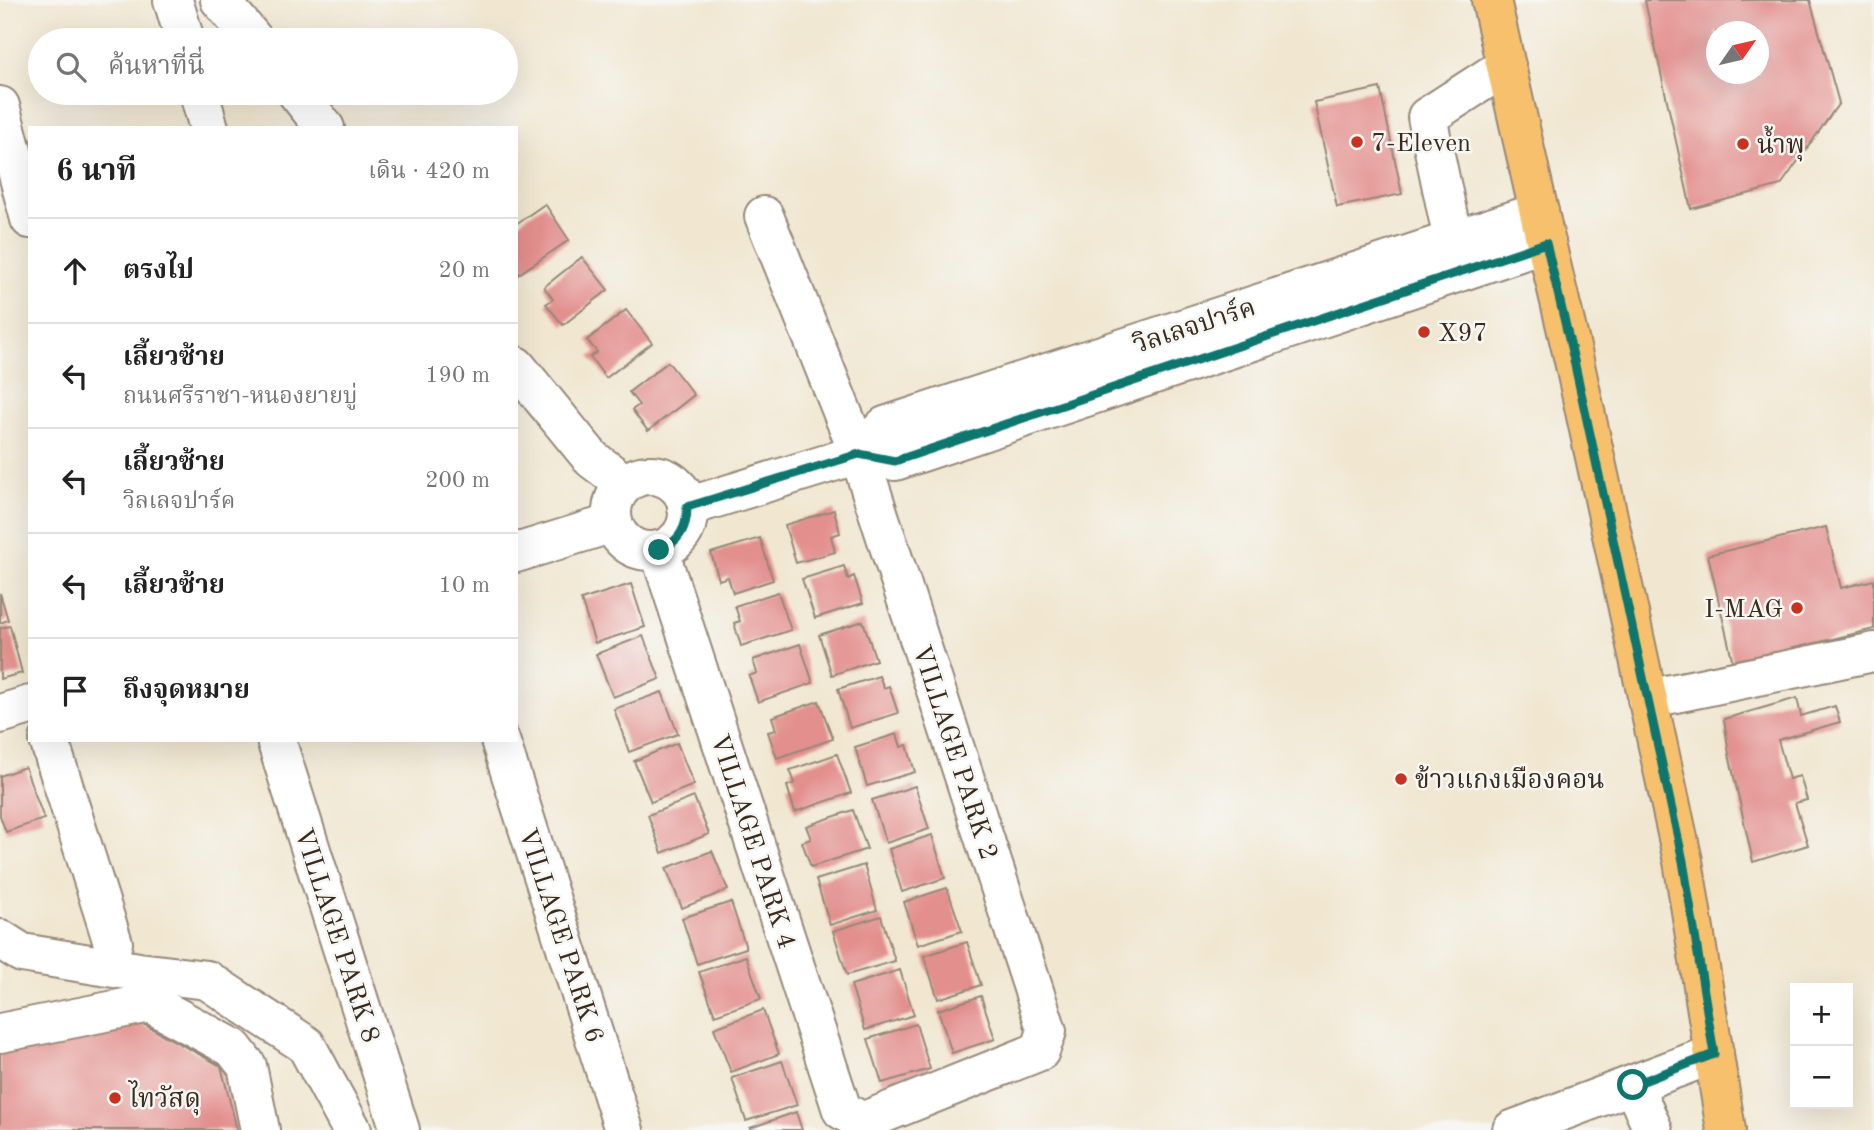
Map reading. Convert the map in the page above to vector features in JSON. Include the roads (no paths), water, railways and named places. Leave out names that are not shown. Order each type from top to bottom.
[{"type":"main road","points":[[1491,0],[1573,356],[1683,861],[1726,1130]]},
{"type":"street","points":[[173,0],[181,28]]},
{"type":"street","points":[[220,0],[244,28]]},
{"type":"street","points":[[1454,240],[1427,117],[1506,66]]},
{"type":"street","points":[[203,105],[208,126]]},
{"type":"street","points":[[307,105],[323,126]]},
{"type":"street","points":[[0,106],[28,211]]},
{"type":"street","name":"VILLAGE PARK 2","points":[[764,216],[859,454],[1047,1031],[1040,1051],[862,1122]]},
{"type":"street","name":"วิลเลจปาร์ค","points":[[859,454],[885,426],[1454,240],[1542,228]]},
{"type":"street","name":"วิลเลจปาร์ค","points":[[687,507],[859,454],[895,461],[1542,228]]},
{"type":"street","points":[[518,368],[592,459],[625,484]]},
{"type":"street","points":[[636,477],[663,477],[683,494],[687,518],[684,529],[669,546],[647,551],[626,542],[618,533],[613,523],[614,502],[625,484],[636,477]]},
{"type":"street","points":[[518,552],[613,523]]},
{"type":"street","name":"VILLAGE PARK 4","points":[[659,550],[842,1110],[862,1122]]},
{"type":"street","points":[[1647,699],[1874,652]]},
{"type":"street","points":[[0,714],[28,706]]},
{"type":"street","points":[[50,742],[113,943]]},
{"type":"street","name":"VILLAGE PARK 8","points":[[277,742],[400,1130]]},
{"type":"street","name":"VILLAGE PARK 6","points":[[501,742],[624,1130]]},
{"type":"street","points":[[0,939],[23,953],[207,980],[306,1045],[352,1130]]},
{"type":"street","points":[[0,1033],[150,1003],[233,1048],[247,1066],[260,1130]]},
{"type":"street","points":[[1512,1130],[1714,1054]]},
{"type":"street","points":[[1633,1085],[1653,1130]]},
{"type":"place","name":"7-Eleven","points":[[1357,142]]},
{"type":"place","name":"น้ำพุ","points":[[1743,144]]},
{"type":"place","name":"X97","points":[[1424,332]]},
{"type":"place","name":"I-MAG","points":[[1797,608]]},
{"type":"place","name":"ข้าวแกงเมืองคอน","points":[[1401,779]]},
{"type":"place","name":"ไทวัสดุ","points":[[115,1098]]}]
